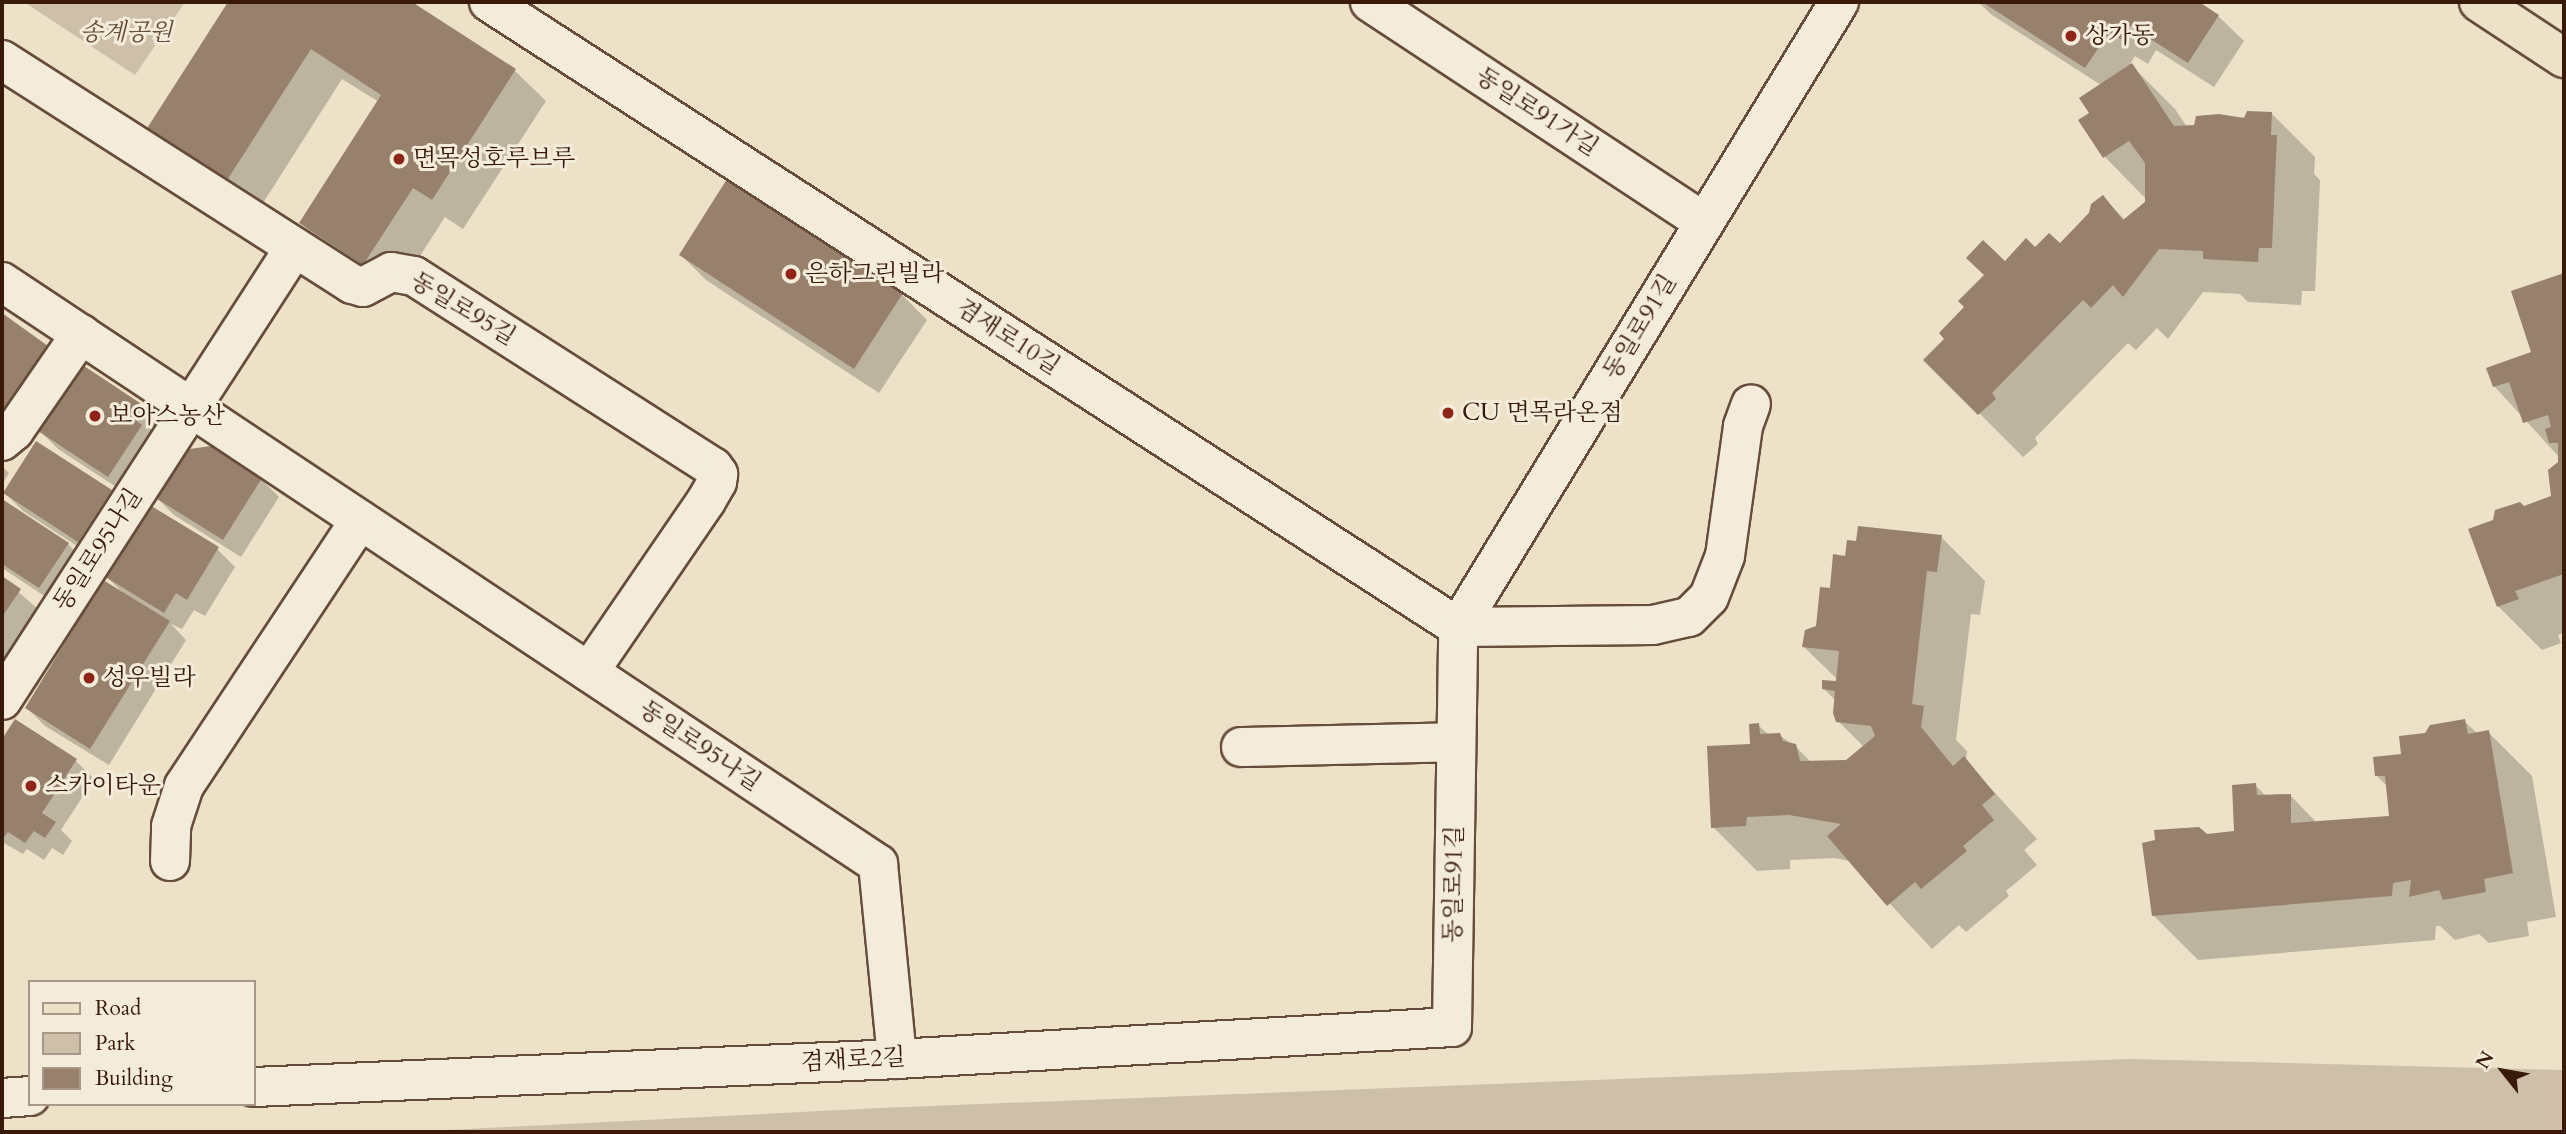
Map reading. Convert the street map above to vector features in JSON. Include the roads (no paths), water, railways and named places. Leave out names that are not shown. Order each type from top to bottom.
[{"type":"main road","points":[[2479,2],[2564,58]]},
{"type":"street","name":"겸재로10길","points":[[489,2],[1458,626]]},
{"type":"street","name":"동일로91가길","points":[[1370,2],[1704,222]]},
{"type":"street","name":"동일로91길","points":[[1452,1027],[1458,626],[1839,2]]},
{"type":"street","name":"동일로95길","points":[[2,60],[352,284],[363,287],[391,272],[414,276],[713,467],[718,474],[710,495],[589,672]]},
{"type":"street","name":"동일로95나길","points":[[3,695],[295,247]]},
{"type":"street","name":"동일로95나길","points":[[2,282],[878,864],[897,1059]]},
{"type":"street","points":[[2,440],[14,431],[81,334]]},
{"type":"street","points":[[1458,626],[1653,625],[1689,617],[1709,597],[1725,556],[1742,426],[1751,404]]},
{"type":"street","points":[[170,861],[171,826],[184,786],[360,520]]},
{"type":"street","points":[[1241,747],[1456,742]]},
{"type":"street","name":"겸재로2길","points":[[256,1087],[897,1059],[1452,1027]]},
{"type":"street","points":[[2,1098],[28,1096]]},
{"type":"place","name":"상가동","points":[[2071,36]]},
{"type":"place","name":"면목성호루브루","points":[[399,159]]},
{"type":"place","name":"은하그린빌라","points":[[791,274]]},
{"type":"place","name":"CU 면목라온점","points":[[1448,413]]},
{"type":"place","name":"보아스농산","points":[[95,416]]},
{"type":"place","name":"성우빌라","points":[[89,678]]},
{"type":"place","name":"스카이타운","points":[[31,786]]},
{"type":"park label","name":"송계공원","points":[[126,33]]}]
